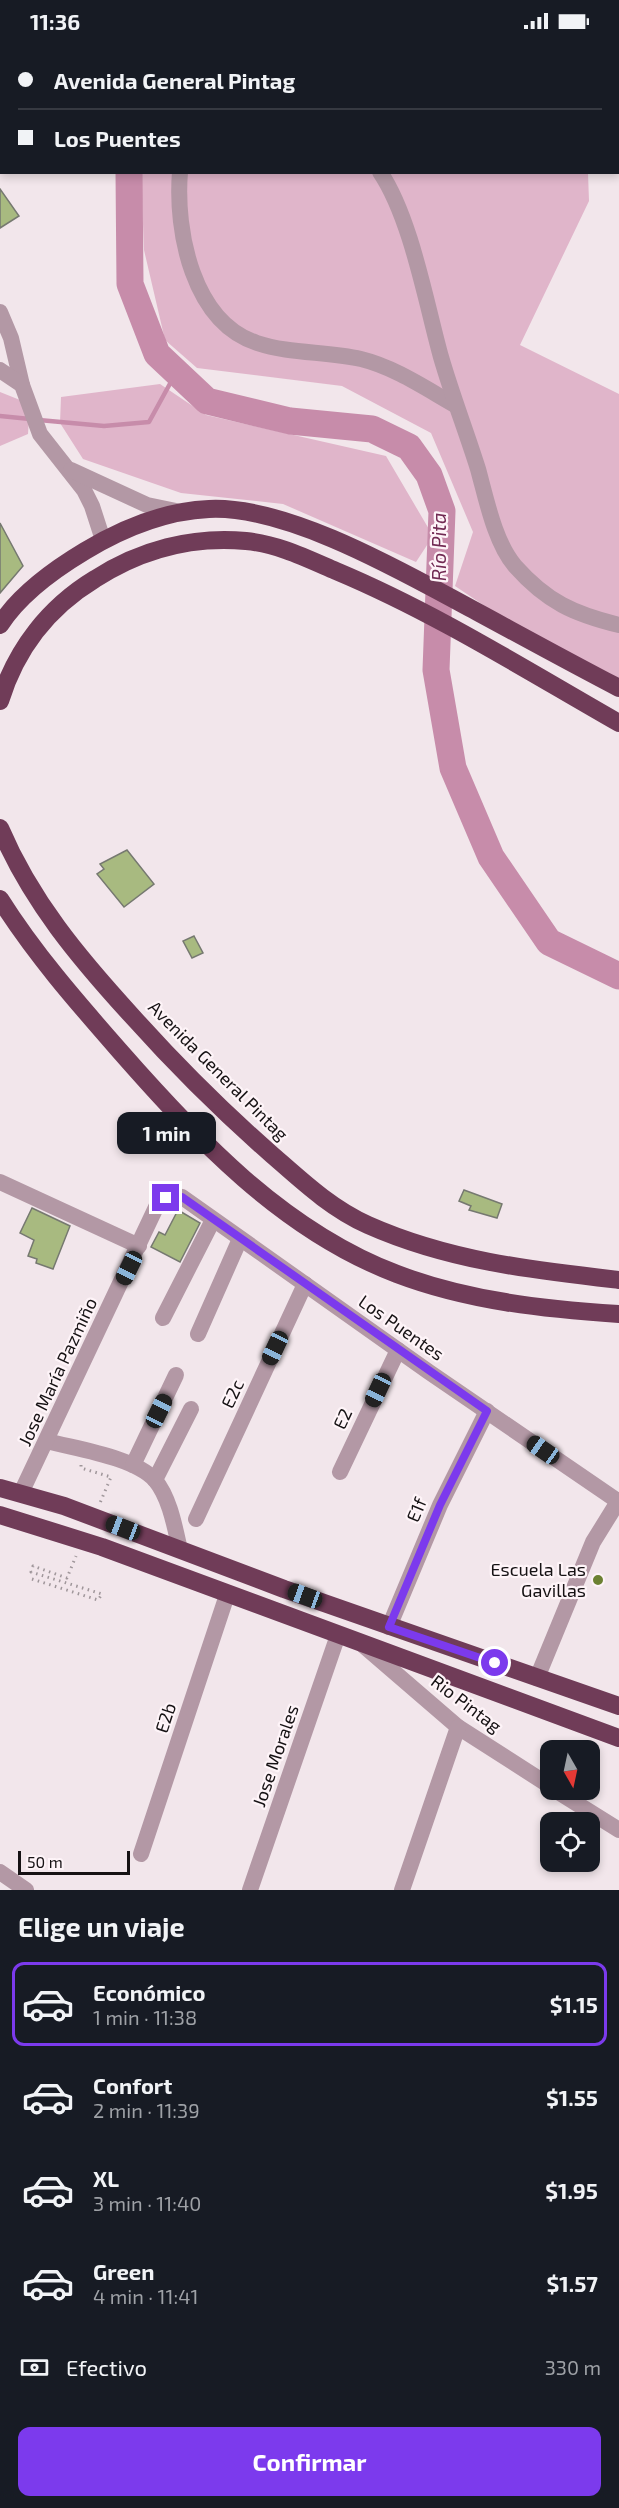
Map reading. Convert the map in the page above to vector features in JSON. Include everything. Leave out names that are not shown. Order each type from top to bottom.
[{"type":"highway","points":[[0,625],[32,591],[68,562],[103,540],[152,519],[211,508],[268,517],[381,560],[619,688]]},
{"type":"highway","points":[[0,701],[16,660],[53,610],[77,590],[139,554],[212,539],[248,541],[278,546],[362,582],[465,635],[619,723]]},
{"type":"highway","name":"Avenida General Pintag","points":[[0,828],[15,863],[37,901],[94,975],[234,1122],[326,1201],[366,1224],[458,1257],[507,1267],[619,1280]]},
{"type":"highway","points":[[0,899],[18,928],[77,1002],[147,1083],[217,1155],[281,1210],[329,1242],[396,1274],[460,1294],[503,1302],[619,1314]]},
{"type":"highway","points":[[0,1488],[64,1506],[389,1627],[619,1706]]},
{"type":"highway","points":[[0,1515],[102,1547],[364,1646],[619,1738]]},
{"type":"street","points":[[180,174],[178,196],[192,276],[229,331],[256,343],[283,350],[325,353],[363,360],[407,377],[455,405]]},
{"type":"street","points":[[381,174],[391,189],[415,261],[455,405],[494,524],[513,564],[541,592],[576,614],[619,625]]},
{"type":"street","points":[[0,312],[11,338],[39,434],[68,468],[92,506],[103,540]]},
{"type":"street","points":[[0,370],[25,390]]},
{"type":"street","points":[[68,468],[119,494],[147,505],[181,512]]},
{"type":"street","points":[[0,1182],[139,1246]]},
{"type":"street","name":"Los Puentes","points":[[159,1202],[174,1196],[182,1197],[398,1350],[619,1501]]},
{"type":"street","name":"Jose María Pazmiño","points":[[21,1493],[159,1202]]},
{"type":"street","points":[[164,1318],[213,1220]]},
{"type":"street","points":[[198,1334],[240,1239]]},
{"type":"street","name":"E2c","points":[[196,1519],[305,1284]]},
{"type":"street","name":"E2","points":[[340,1472],[398,1350]]},
{"type":"street","points":[[133,1465],[176,1375]]},
{"type":"street","points":[[155,1480],[191,1409]]},
{"type":"street","name":"E1f","points":[[389,1627],[440,1505],[487,1411]]},
{"type":"street","points":[[46,1441],[133,1465],[155,1480],[170,1511],[180,1550]]},
{"type":"street","points":[[537,1678],[593,1542],[619,1501]]},
{"type":"street","name":"E2b","points":[[141,1854],[227,1594]]},
{"type":"street","name":"Jose Morales","points":[[250,1890],[338,1635]]},
{"type":"street","name":"Rio Pintag","points":[[364,1646],[458,1727],[540,1780]]},
{"type":"street","points":[[402,1890],[458,1727]]},
{"type":"street","points":[[571,1800],[619,1830]]},
{"type":"street","points":[[0,1872],[26,1890]]},
{"type":"path","points":[[32,1579],[99,1600],[102,1594],[31,1572],[33,1566],[67,1578]]},
{"type":"shaded area","points":[[141,174],[588,174],[589,201],[520,345],[619,394],[619,680],[513,625],[455,586],[473,532],[431,433],[342,386],[197,368],[165,340],[144,250]]},
{"type":"shaded area","points":[[160,384],[206,415],[386,456],[433,536],[416,562],[283,504],[181,493],[83,459],[60,423],[61,397]]},
{"type":"shaded area","points":[[0,392],[30,404],[28,434],[0,446]]},
{"type":"building","points":[[0,189],[19,216],[0,228]]},
{"type":"building","points":[[0,523],[23,566],[0,593]]},
{"type":"building","points":[[127,850],[154,884],[124,907],[97,874],[104,869],[100,864]]},
{"type":"building","points":[[194,936],[203,953],[192,958],[183,941]]},
{"type":"building","points":[[464,1190],[502,1204],[497,1218],[469,1210],[471,1206],[459,1201]]},
{"type":"building","points":[[32,1208],[70,1226],[53,1269],[36,1263],[37,1259],[28,1256],[34,1240],[20,1233]]},
{"type":"building","points":[[178,1210],[200,1223],[180,1262],[151,1247],[159,1232],[165,1235]]},
{"type":"waterway","name":"Río Pita","points":[[129,174],[130,284],[157,354],[207,401],[290,421],[372,429],[409,447],[429,475],[442,511],[436,670],[453,768],[491,857],[549,942],[619,976]]},
{"type":"waterway","points":[[39,420],[104,426],[149,422],[172,380]]},
{"type":"waterway","points":[[0,416],[30,419]]},
{"type":"place","name":"Escuela Las Gavillas","points":[[598,1580]]},
{"type":"route","points":[[166,1198],[182,1197],[487,1411],[440,1505],[389,1627],[495,1663]]}]
